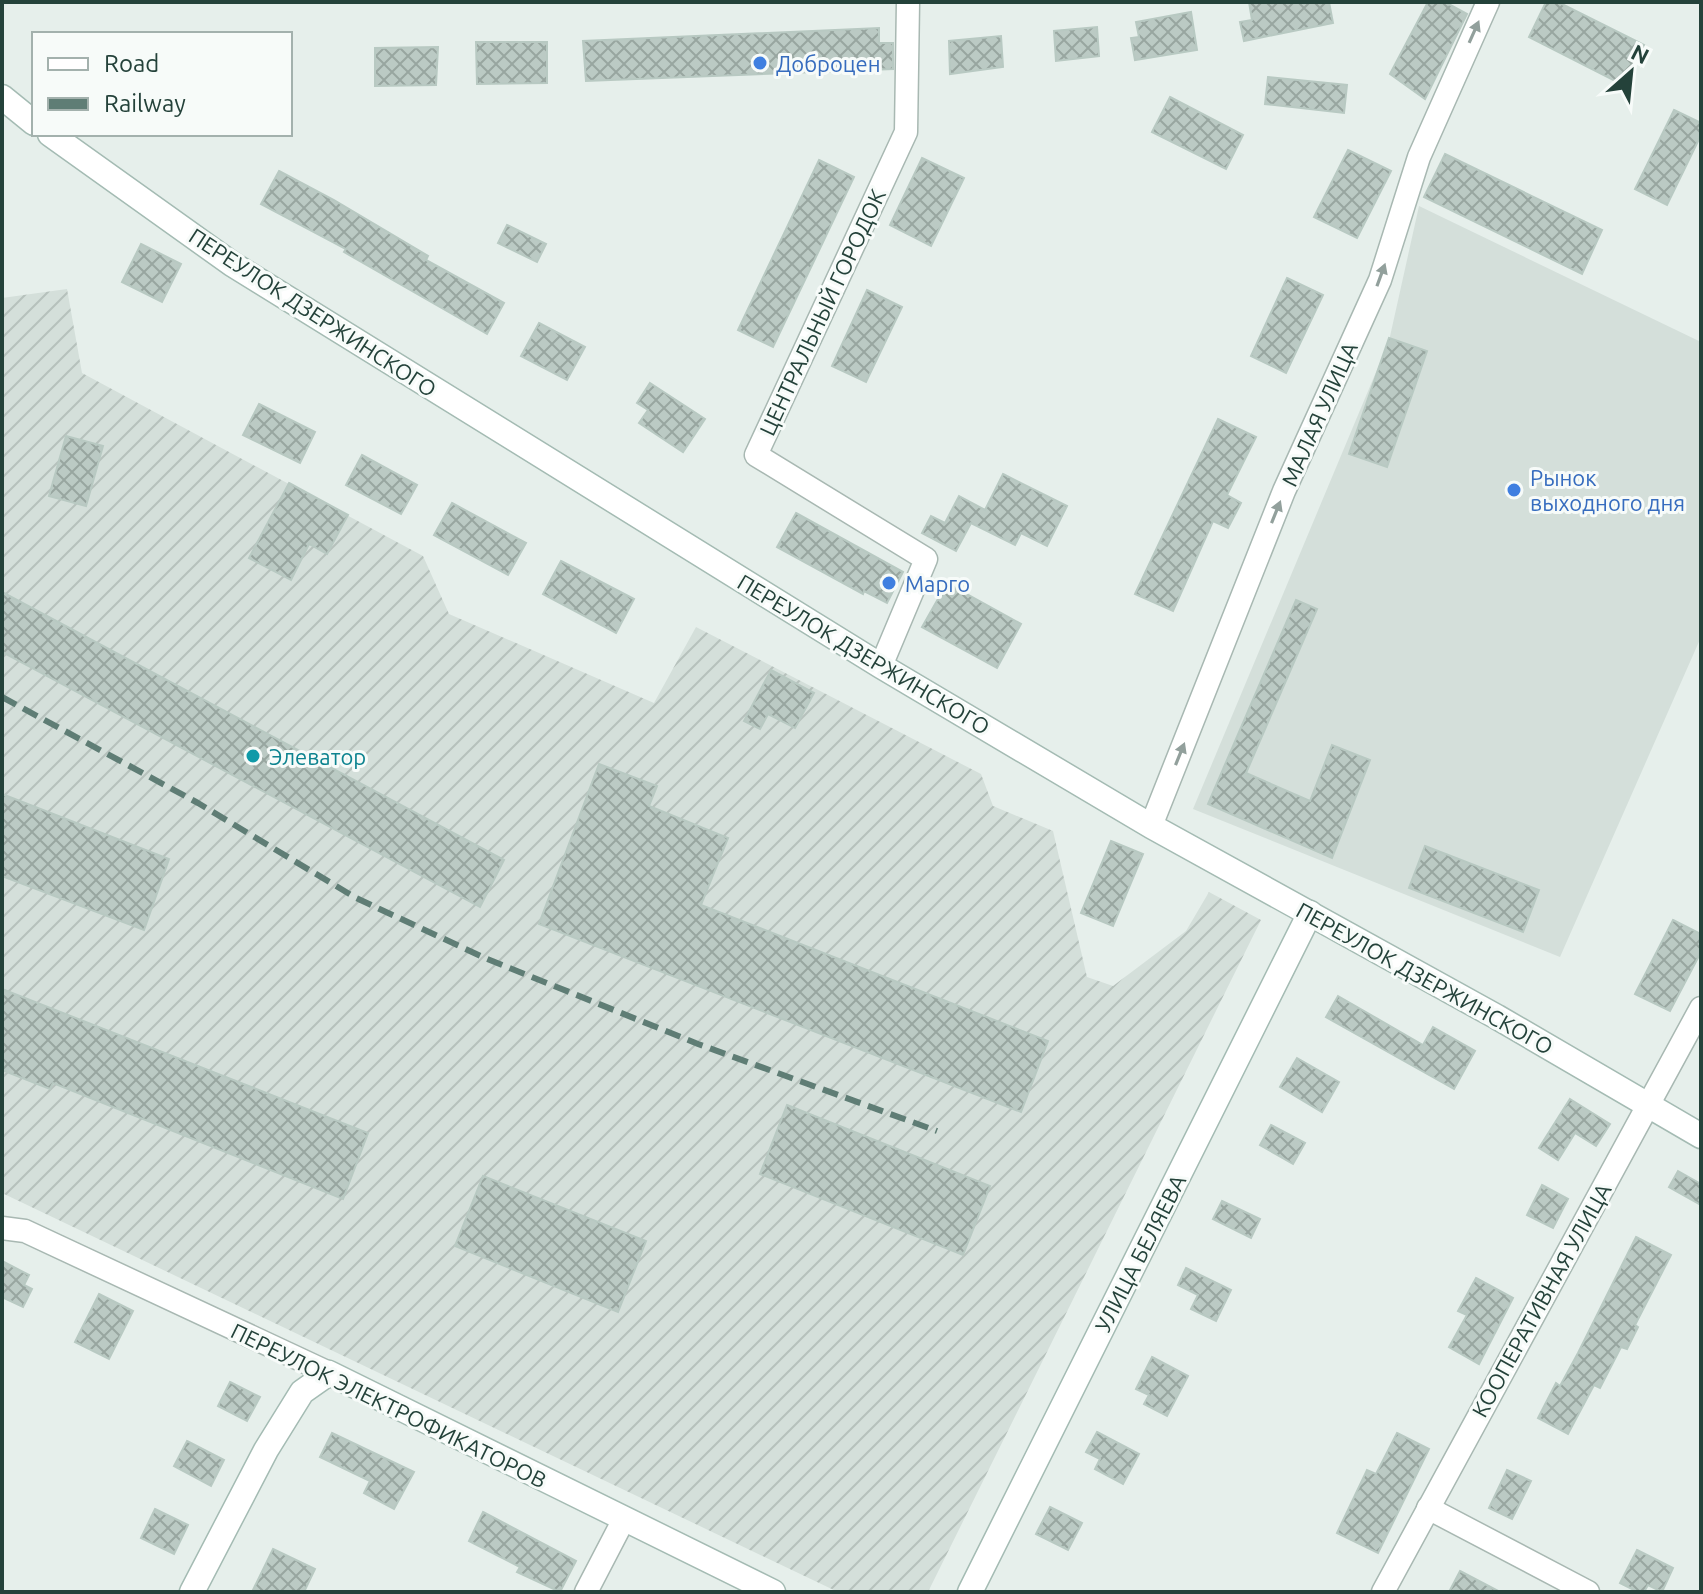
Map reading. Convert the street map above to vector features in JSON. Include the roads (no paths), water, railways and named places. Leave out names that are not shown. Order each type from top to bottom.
[{"type":"street","name":"ЦЕНТРАЛЬНЫЙ ГОРОДОК","points":[[881,666],[926,559],[756,455],[906,132],[908,2]]},
{"type":"street","name":"МАЛАЯ УЛИЦА","points":[[1151,826],[1284,491],[1380,280],[1419,157],[1488,2]]},
{"type":"street","points":[[2,97],[32,121]]},
{"type":"street","name":"ПЕРЕУЛОК ДЗЕРЖИНСКОГО","points":[[53,136],[232,264],[881,666],[1151,826],[1701,1136]]},
{"type":"street","name":"УЛИЦА БЕЛЯЕВА","points":[[970,1592],[1310,913]]},
{"type":"street","name":"КООПЕРАТИВНАЯ УЛИЦА","points":[[1383,1592],[1701,1008]]},
{"type":"street","name":"ПЕРЕУЛОК ЭЛЕКТРОФИКАТОРОВ","points":[[2,1228],[25,1231],[329,1373],[773,1592]]},
{"type":"street","points":[[192,1592],[266,1450],[302,1392],[329,1373]]},
{"type":"street","points":[[1428,1508],[1588,1592]]},
{"type":"street","points":[[586,1592],[624,1519]]},
{"type":"railway","points":[[2,697],[198,803],[356,898],[485,958],[698,1044],[937,1131]]},
{"type":"place","name":"Доброцен","points":[[760,63]]},
{"type":"place","name":"Рынок выходного дня","points":[[1514,490]]},
{"type":"place","name":"Марго","points":[[889,583]]},
{"type":"place","name":"Элеватор","points":[[253,756]]}]
